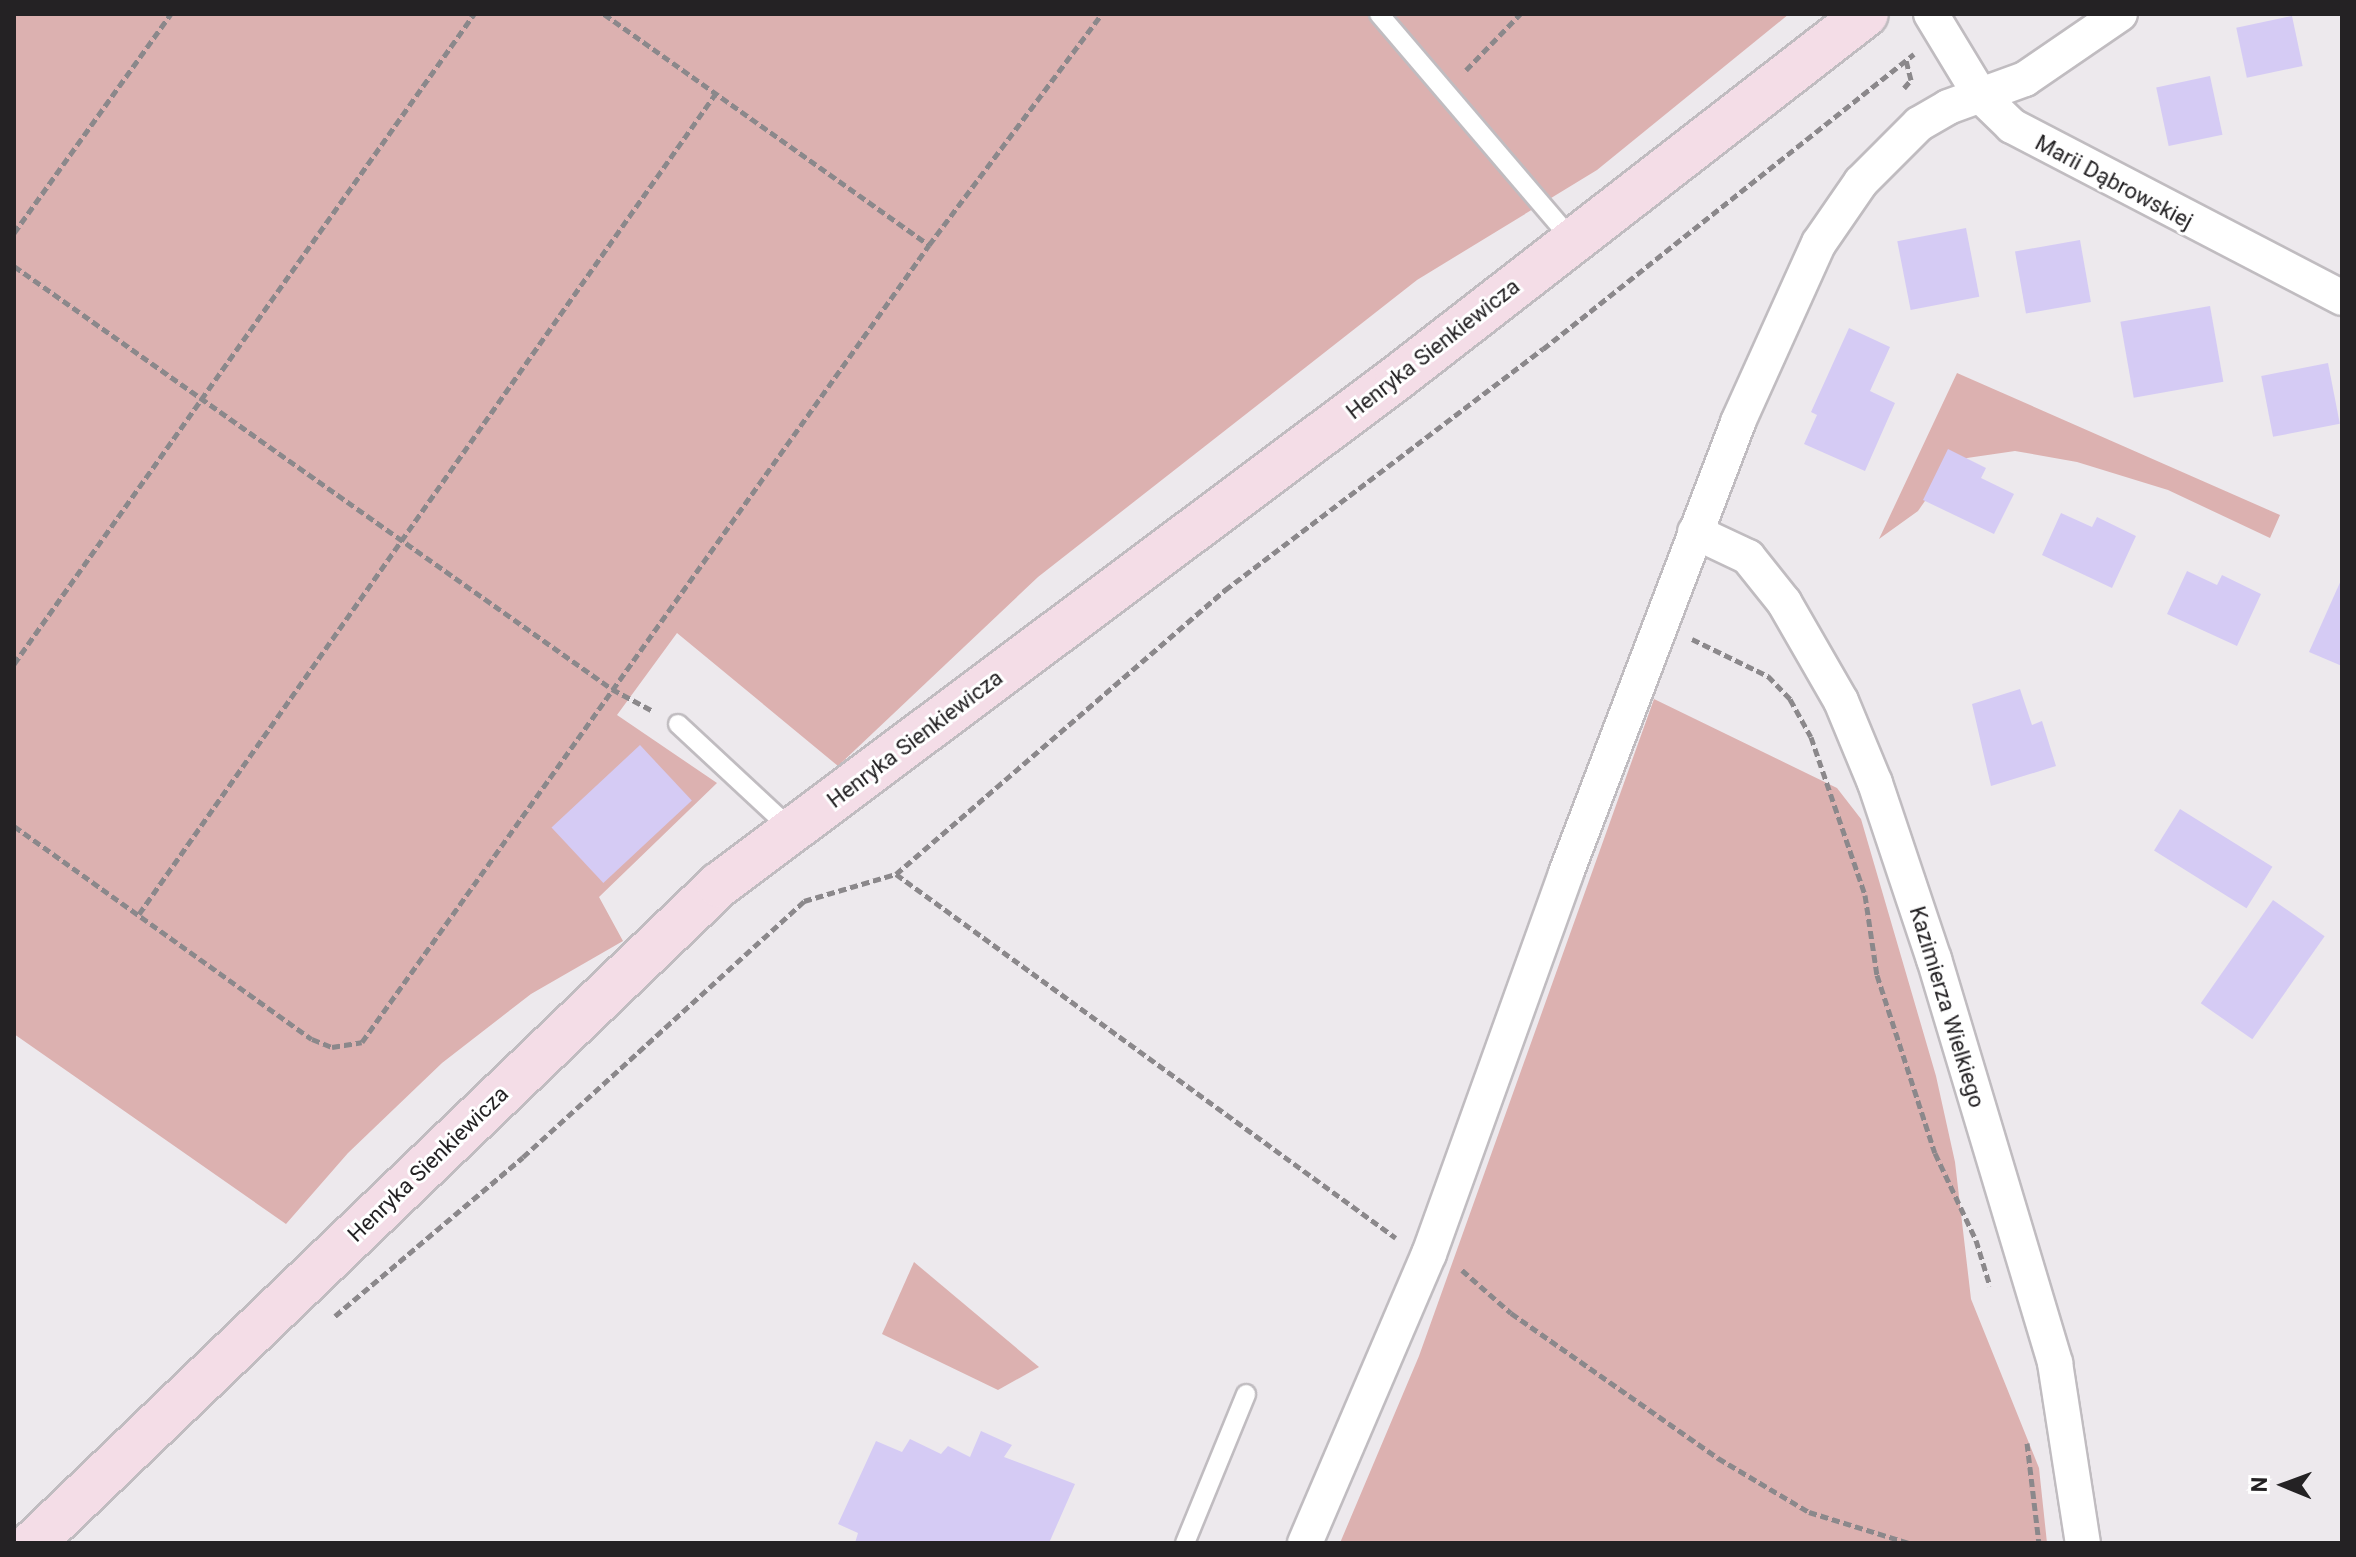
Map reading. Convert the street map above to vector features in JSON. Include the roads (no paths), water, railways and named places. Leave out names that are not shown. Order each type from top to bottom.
[{"type":"street","name":"Henryka Sienkiewicza","points":[[33,1543],[719,885],[1573,241],[1866,14]]},
{"type":"street","points":[[1305,1543],[1429,1254],[1695,532],[1776,329],[1819,243],[1861,182],[1919,124],[2051,64],[2120,14]]},
{"type":"street","name":"Marii Dąbrowskiej","points":[[1936,24],[1980,95],[2035,141],[2342,298]]},
{"type":"street","name":"Kazimierza Wielkiego","points":[[1695,532],[1748,557],[1784,602],[1841,701],[1875,783],[1934,959],[2055,1363],[2083,1543]]},
{"type":"lane","points":[[1379,14],[1573,241]]},
{"type":"lane","points":[[678,724],[792,830]]},
{"type":"lane","points":[[1185,1543],[1246,1394]]}]
